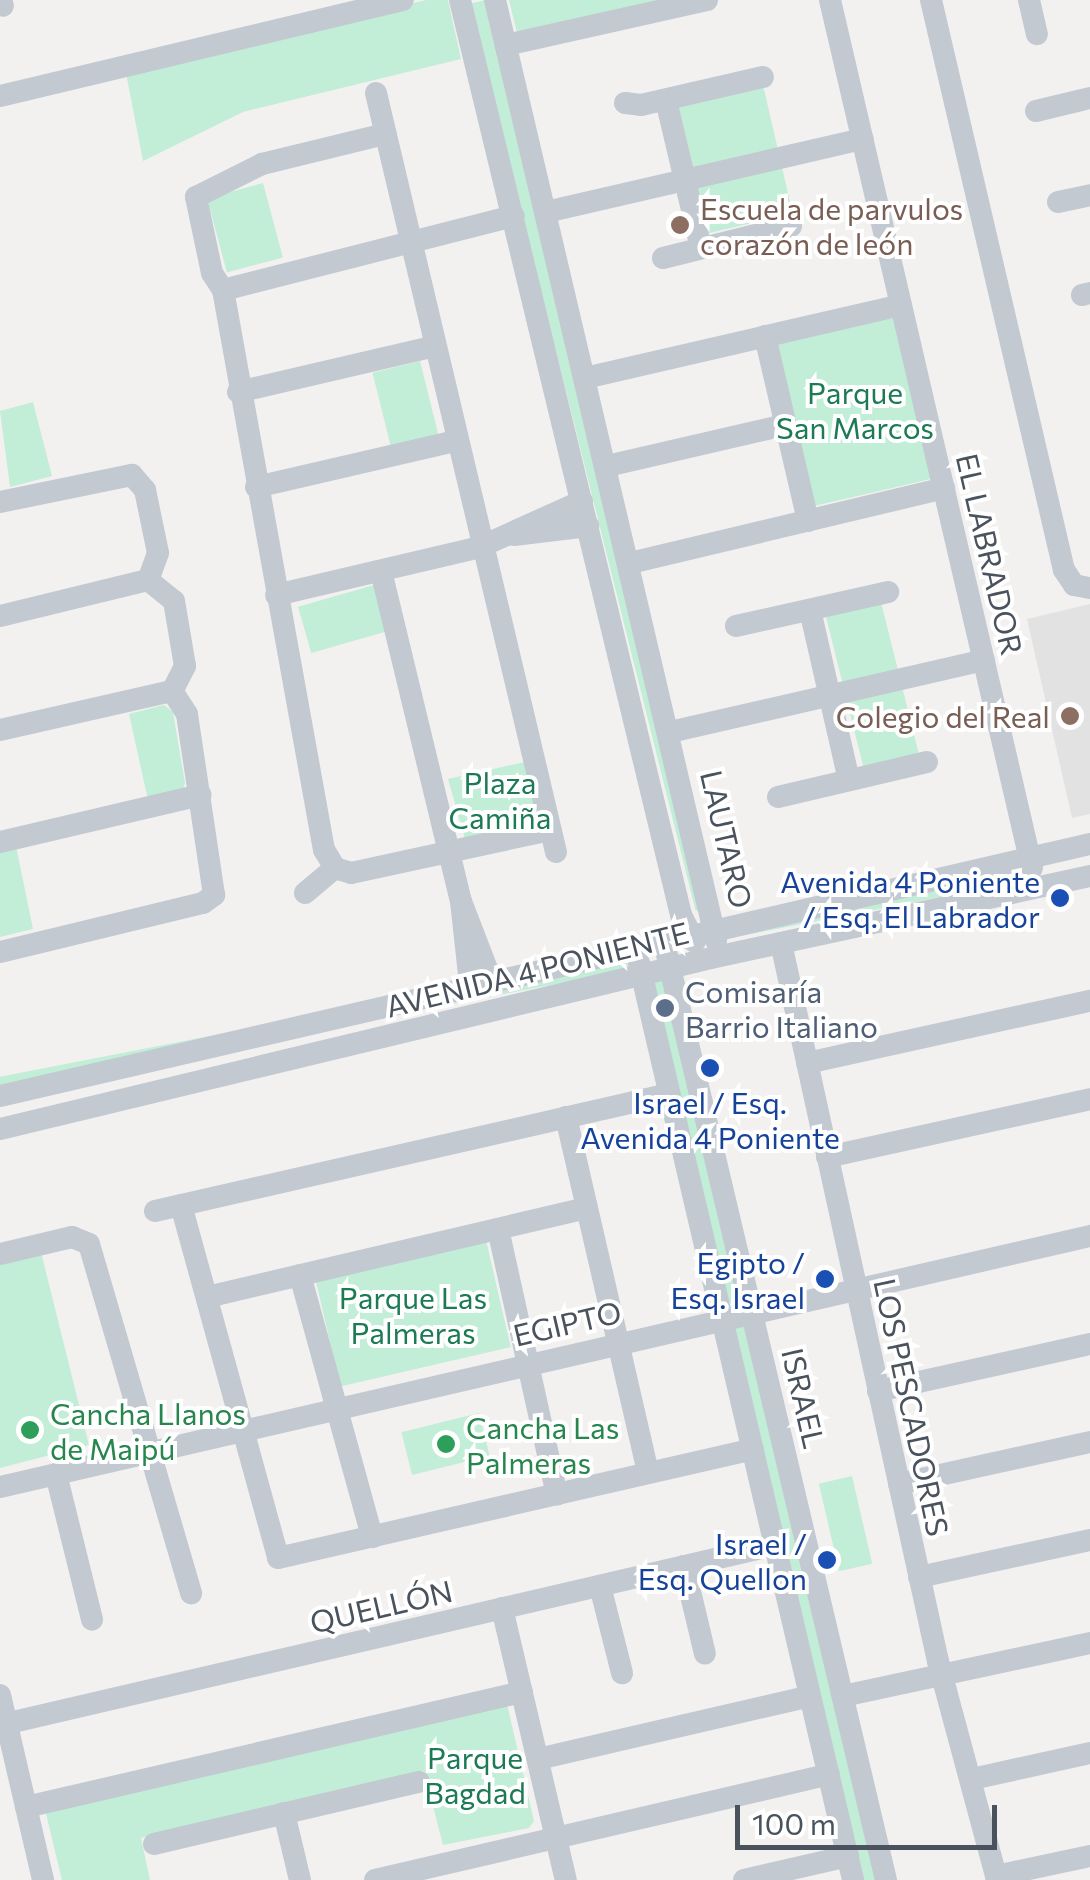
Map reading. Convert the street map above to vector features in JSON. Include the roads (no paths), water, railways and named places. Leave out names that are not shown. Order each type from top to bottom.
[{"type":"street","points":[[0,96],[403,0]]},
{"type":"street","name":"LAUTARO","points":[[460,0],[688,932],[712,958]]},
{"type":"street","name":"LAUTARO","points":[[495,0],[716,925],[712,958]]},
{"type":"street","points":[[506,46],[707,0]]},
{"type":"street","name":"EL LABRADOR","points":[[830,0],[1037,888]]},
{"type":"street","points":[[931,0],[1064,570],[1074,585],[1090,588]]},
{"type":"street","points":[[1028,0],[1036,34]]},
{"type":"street","points":[[624,103],[666,100],[763,78]]},
{"type":"street","points":[[376,94],[385,134],[407,242],[553,841],[449,852],[351,873],[335,868],[324,850],[238,392],[223,290],[212,273],[196,197],[262,164],[385,134]]},
{"type":"street","points":[[1036,111],[1090,98]]},
{"type":"street","points":[[666,100],[701,248]]},
{"type":"street","points":[[546,212],[862,139]]},
{"type":"street","points":[[498,150],[529,144]]},
{"type":"street","points":[[1058,202],[1090,195]]},
{"type":"street","points":[[223,290],[514,216]]},
{"type":"street","points":[[662,258],[791,226]]},
{"type":"street","points":[[585,378],[901,305]]},
{"type":"street","points":[[765,336],[808,521]]},
{"type":"street","points":[[238,392],[432,346]]},
{"type":"street","points":[[606,466],[785,425]]},
{"type":"street","points":[[256,486],[455,440]]},
{"type":"street","points":[[0,502],[120,473],[137,478],[145,490],[158,557],[148,580]]},
{"type":"street","points":[[630,563],[944,488]]},
{"type":"street","points":[[276,595],[480,547],[582,501]]},
{"type":"street","points":[[511,535],[588,526]]},
{"type":"street","points":[[380,570],[480,982]]},
{"type":"street","points":[[0,616],[148,580]]},
{"type":"street","points":[[0,730],[172,691],[185,666],[174,601],[148,580]]},
{"type":"street","points":[[736,626],[888,592]]},
{"type":"street","points":[[810,610],[849,780]]},
{"type":"street","points":[[670,732],[984,660]]},
{"type":"street","points":[[0,952],[203,903],[216,890],[187,714],[172,691]]},
{"type":"street","points":[[631,706],[662,699]]},
{"type":"street","points":[[778,797],[927,762]]},
{"type":"street","points":[[0,842],[201,795]]},
{"type":"street","name":"AVENIDA 4 PONIENTE","points":[[0,1096],[716,925],[1090,844]]},
{"type":"street","points":[[305,892],[335,868]]},
{"type":"street","name":"AVENIDA 4 PONIENTE","points":[[0,1129],[712,958],[1090,876]]},
{"type":"street","name":"LOS PESCADORES","points":[[782,943],[919,1577],[996,1878]]},
{"type":"street","points":[[644,944],[666,954],[674,968]]},
{"type":"street","name":"ISRAEL","points":[[644,944],[642,976],[854,1880]]},
{"type":"street","name":"ISRAEL","points":[[674,968],[886,1880]]},
{"type":"street","points":[[807,1063],[1090,1001]]},
{"type":"street","points":[[155,1211],[669,1094]]},
{"type":"street","points":[[827,1157],[1090,1099]]},
{"type":"street","points":[[566,1117],[648,1474]]},
{"type":"street","points":[[181,1205],[278,1558],[752,1450]]},
{"type":"street","points":[[207,1297],[587,1208]]},
{"type":"street","points":[[498,1229],[557,1494]]},
{"type":"street","name":"EGIPTO","points":[[0,1487],[753,1310],[1090,1236]]},
{"type":"street","points":[[0,1254],[83,1238],[190,1593]]},
{"type":"street","points":[[300,1276],[372,1537]]},
{"type":"street","points":[[878,1391],[1090,1344]]},
{"type":"street","points":[[899,1484],[1090,1442]]},
{"type":"street","points":[[56,1474],[92,1620]]},
{"type":"street","points":[[919,1577],[1090,1540]]},
{"type":"street","name":"QUELLÓN","points":[[3,1724],[775,1545]]},
{"type":"street","points":[[684,1566],[705,1654]]},
{"type":"street","points":[[600,1586],[622,1673]]},
{"type":"street","points":[[502,1608],[566,1880]]},
{"type":"street","points":[[843,1696],[1090,1643]]},
{"type":"street","points":[[26,1807],[522,1692]]},
{"type":"street","points":[[0,1696],[3,1724],[41,1880]]},
{"type":"street","points":[[538,1759],[810,1696]]},
{"type":"street","points":[[972,1779],[1090,1753]]},
{"type":"street","points":[[374,1880],[829,1774]]},
{"type":"street","points":[[154,1844],[419,1782]]},
{"type":"street","points":[[284,1813],[300,1880]]},
{"type":"street","points":[[744,1880],[848,1856]]},
{"type":"street","points":[[996,1878],[1090,1856]]},
{"type":"place","name":"Escuela de parvulos corazón de león","points":[[680,225]]},
{"type":"place","name":"Colegio del Real","points":[[1070,716]]},
{"type":"place","name":"Avenida 4 Poniente / Esq. El Labrador","points":[[1060,898]]},
{"type":"place","name":"Comisaría Barrio Italiano","points":[[665,1008]]},
{"type":"place","name":"Israel / Esq. Avenida 4 Poniente","points":[[710,1068]]},
{"type":"place","name":"Egipto / Esq. Israel","points":[[825,1279]]},
{"type":"place","name":"Cancha Llanos de Maipú","points":[[30,1430]]},
{"type":"place","name":"Cancha Las Palmeras","points":[[446,1444]]},
{"type":"place","name":"Israel / Esq. Quellon","points":[[827,1560]]},
{"type":"park label","name":"Parque San Marcos","points":[[855,409]]},
{"type":"park label","name":"Plaza Camiña","points":[[500,799]]},
{"type":"park label","name":"Parque Las Palmeras","points":[[413,1314]]},
{"type":"park label","name":"Parque Bagdad","points":[[475,1774]]}]
